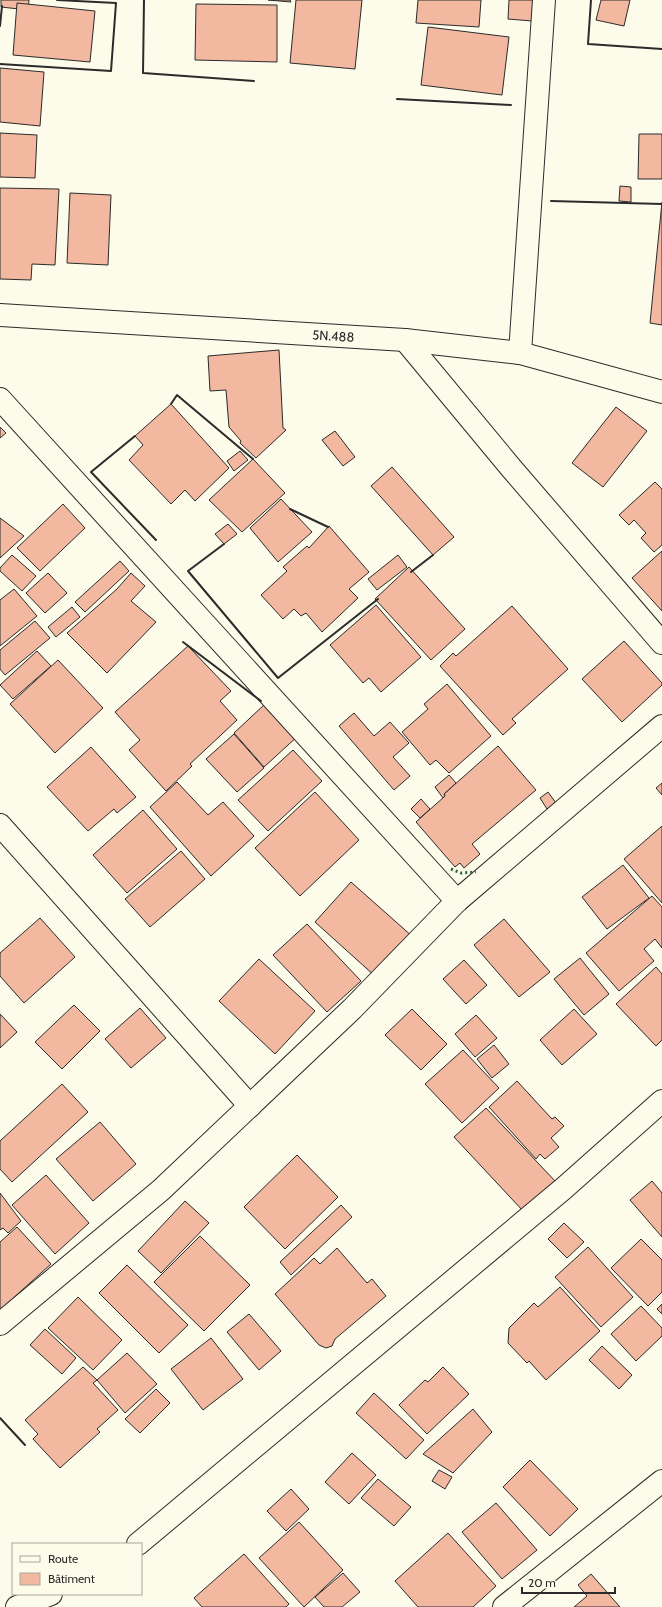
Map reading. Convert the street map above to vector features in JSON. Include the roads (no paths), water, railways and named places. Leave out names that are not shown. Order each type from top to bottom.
[{"type":"street","points":[[520,353],[544,0]]},
{"type":"street","name":"5N.488","points":[[0,315],[405,340],[520,353],[662,392]]},
{"type":"street","points":[[405,340],[512,469],[662,643]]},
{"type":"street","points":[[0,399],[457,901]]},
{"type":"street","points":[[0,1324],[161,1190],[352,1009],[457,901],[662,726]]},
{"type":"street","points":[[0,825],[250,1106]]},
{"type":"street","points":[[139,1543],[557,1194],[662,1101]]},
{"type":"street","points":[[504,1607],[662,1482]]},
{"type":"street","points":[[17,1607],[48,1595]]}]
